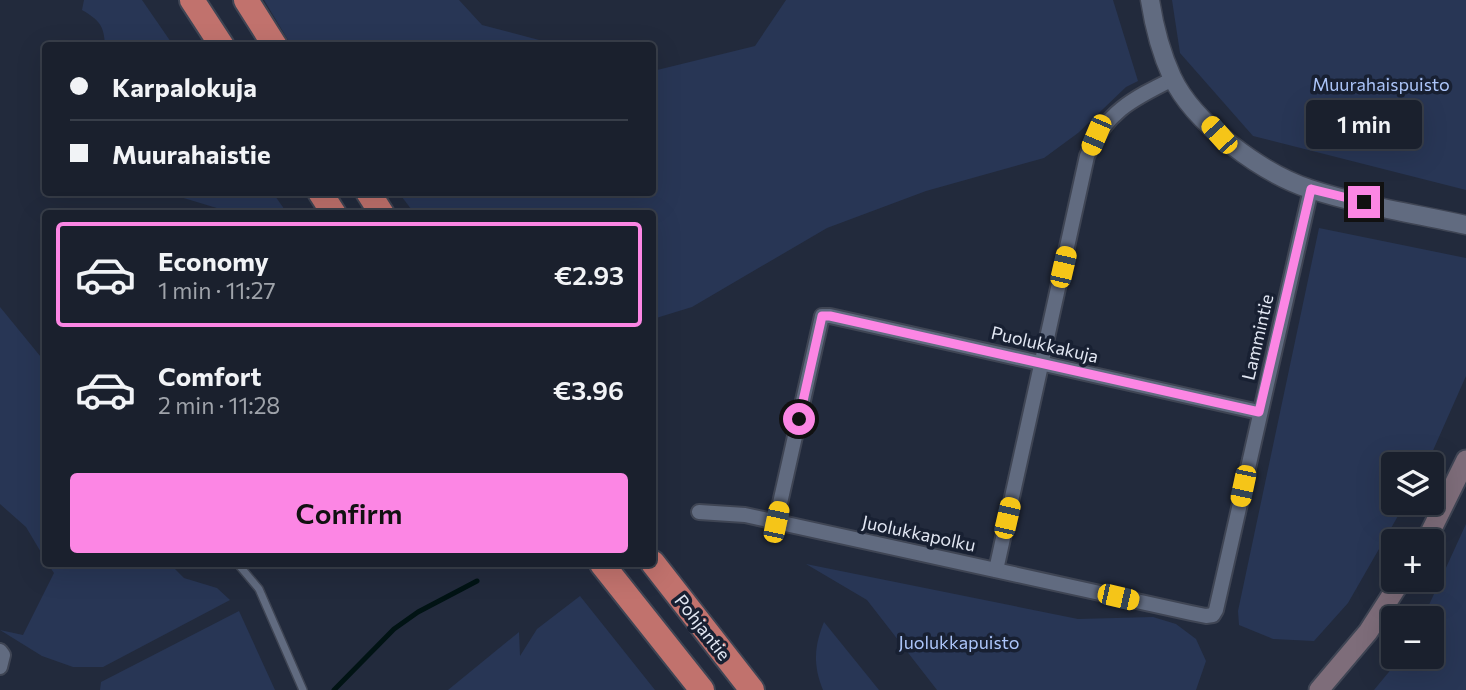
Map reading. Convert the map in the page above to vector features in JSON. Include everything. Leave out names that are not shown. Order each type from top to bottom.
[{"type":"highway","points":[[192,0],[219,42]]},
{"type":"highway","points":[[246,0],[272,42]]},
{"type":"highway","points":[[604,567],[702,690]]},
{"type":"highway","name":"Pohjantie","points":[[656,567],[752,690]]},
{"type":"main road","points":[[1432,529],[1466,460]]},
{"type":"main road","points":[[1319,690],[1368,632],[1394,592]]},
{"type":"street","points":[[1150,0],[1157,36],[1173,79],[1219,135],[1251,160],[1282,178],[1311,189],[1466,225]]},
{"type":"street","points":[[996,570],[1087,156],[1096,135],[1114,115],[1133,99],[1173,79]]},
{"type":"street","name":"Lammintie","points":[[1213,615],[1311,189]]},
{"type":"street","name":"Puolukkakuja","points":[[776,522],[822,316],[1259,412]]},
{"type":"street","name":"Juolukkapolku","points":[[699,512],[745,514],[1191,613],[1213,615]]},
{"type":"lane","points":[[241,567],[259,589],[303,690]]},
{"type":"green space","points":[[84,0],[142,0],[171,42],[105,42],[100,24],[82,10]]},
{"type":"green space","points":[[264,0],[459,0],[482,25],[547,42],[289,42]]},
{"type":"green space","points":[[786,0],[1113,0],[1138,81],[1126,87],[1078,133],[1044,158],[926,191],[827,228],[692,307],[656,318],[656,210],[412,210],[401,196],[656,196],[656,70],[755,46]]},
{"type":"green space","name":"Muurahaispuisto","points":[[1172,0],[1466,0],[1466,190],[1253,136],[1180,53]]},
{"type":"green space","points":[[177,196],[275,196],[285,210],[221,210]]},
{"type":"green space","points":[[1319,228],[1466,258],[1466,376],[1432,452],[1381,452],[1381,515],[1399,515],[1390,529],[1381,529],[1381,546],[1348,603],[1314,641],[1273,639],[1239,625],[1238,611]]},
{"type":"green space","points":[[0,307],[42,358],[42,554],[26,527],[0,504]]},
{"type":"green space","points":[[1466,524],[1466,690],[1374,690],[1391,669],[1444,669],[1444,606],[1428,606],[1435,592],[1444,592],[1444,572]]},
{"type":"green space","name":"Juolukkapuisto","points":[[806,564],[1078,619],[1153,617],[1176,624],[1196,639],[1206,661],[1196,690],[937,690],[867,600]]},
{"type":"green space","points":[[50,567],[173,567],[184,578],[217,588],[230,600],[103,667],[73,667],[42,656],[0,630],[23,635],[54,573]]},
{"type":"green space","points":[[580,596],[655,690],[448,690],[519,632],[520,656],[537,629]]},
{"type":"green space","points":[[239,611],[275,690],[100,690],[101,682]]},
{"type":"green space","points":[[824,622],[879,690],[823,690],[816,656]]},
{"type":"waterway","points":[[334,690],[394,629],[418,612],[477,581]]},
{"type":"route","points":[[799,419],[822,316],[1259,412],[1311,189],[1364,202]]}]
